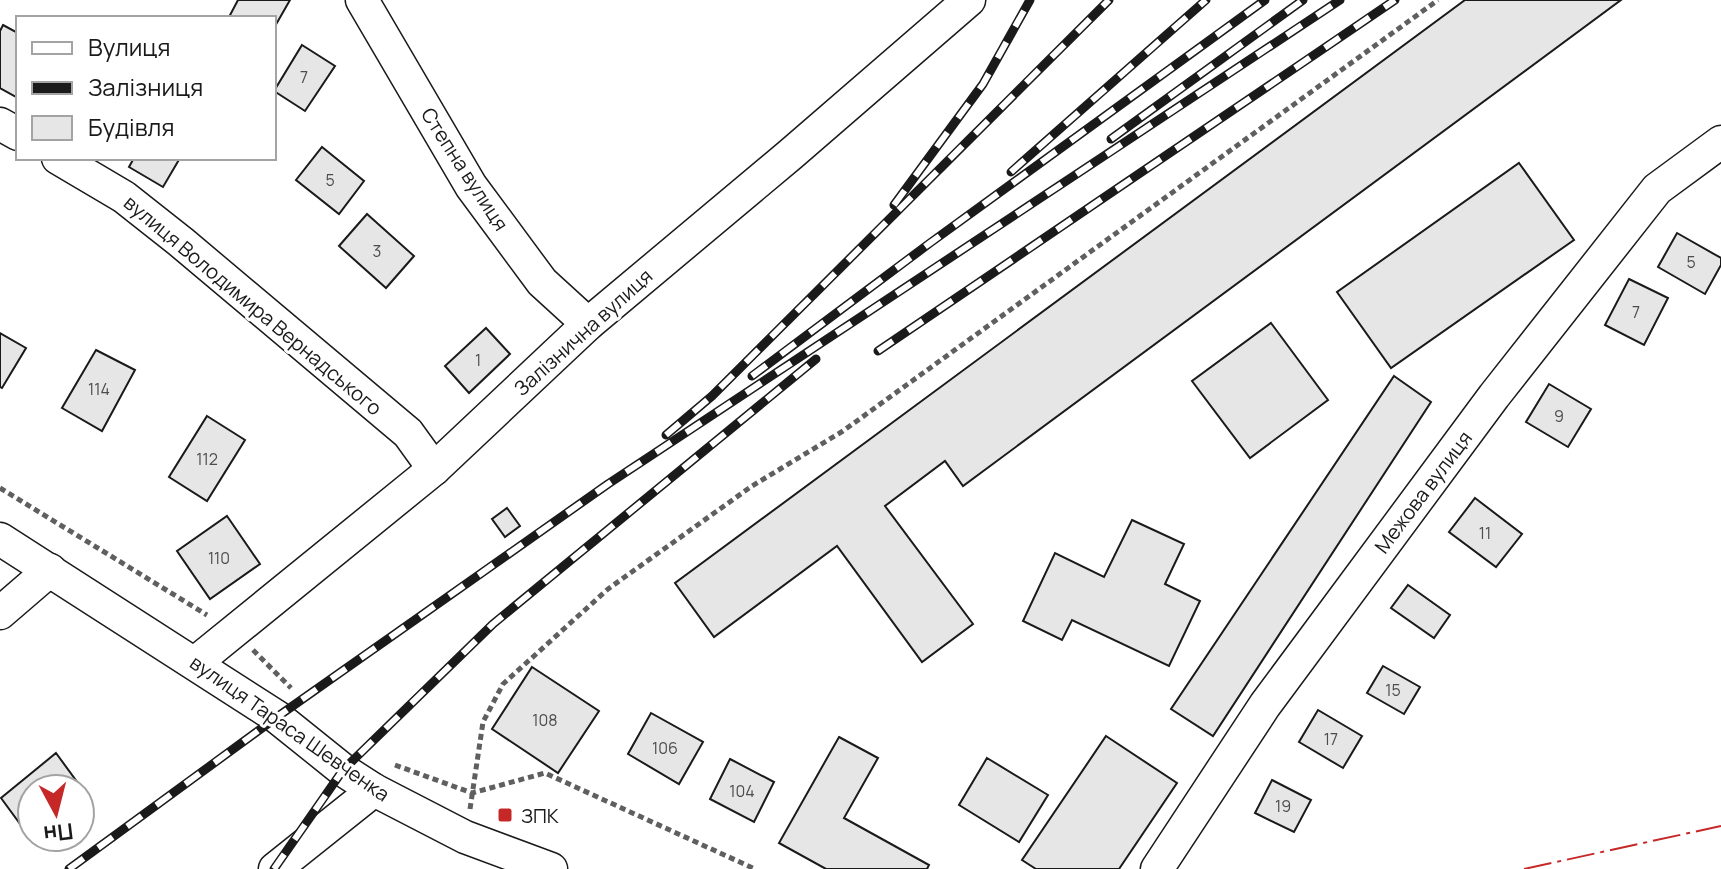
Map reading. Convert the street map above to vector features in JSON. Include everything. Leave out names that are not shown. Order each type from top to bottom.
[{"type":"street","name":"Степна вулиця","points":[[362,0],[471,186],[542,282],[588,324]]},
{"type":"street","name":"Залізнична вулиця","points":[[195,663],[434,469],[588,324],[969,0]]},
{"type":"street","name":"Межова вулиця","points":[[1157,869],[1265,705],[1494,396],[1657,189],[1721,142]]},
{"type":"street","name":"вулиця Володимира Вернадського","points":[[61,160],[124,197],[181,242],[408,433],[434,469]]},
{"type":"street","name":"вулиця Тараса Шевченка","points":[[0,539],[277,717],[343,770],[380,776],[465,837],[551,869]]},
{"type":"street","points":[[0,613],[50,570]]},
{"type":"street","points":[[275,869],[380,776]]},
{"type":"path","points":[[465,837],[483,722],[503,684],[608,589],[752,486],[843,431],[1438,0]]},
{"type":"path","points":[[0,488],[234,632],[302,699]]},
{"type":"path","points":[[380,776],[472,793],[545,773],[755,869]]},
{"type":"building","points":[[238,0],[290,0],[276,24],[276,16],[230,16]]},
{"type":"building","points":[[1465,0],[1621,0],[963,486],[945,461],[885,506],[973,624],[922,662],[837,546],[714,637],[675,583]]},
{"type":"building","points":[[3,25],[16,32],[16,97],[0,88],[0,31]]},
{"type":"building","points":[[302,45],[335,66],[305,111],[276,92]]},
{"type":"building","points":[[322,147],[364,181],[339,214],[296,180]]},
{"type":"building","points":[[133,160],[179,160],[163,187],[129,167]]},
{"type":"building","points":[[1519,163],[1574,240],[1391,368],[1337,292]]},
{"type":"building","points":[[367,214],[414,256],[386,288],[339,246]]},
{"type":"building","points":[[1677,233],[1721,258],[1721,265],[1705,294],[1658,267]]},
{"type":"building","points":[[1629,279],[1668,298],[1644,345],[1605,325]]},
{"type":"building","points":[[1271,323],[1328,400],[1250,458],[1192,381]]},
{"type":"building","points":[[486,328],[510,354],[469,393],[445,366]]},
{"type":"building","points":[[0,333],[26,348],[2,388],[0,387]]},
{"type":"building","points":[[96,350],[135,370],[102,431],[62,408]]},
{"type":"building","points":[[1394,376],[1431,402],[1213,736],[1171,709]]},
{"type":"building","points":[[1549,384],[1591,409],[1568,447],[1526,422]]},
{"type":"building","points":[[207,416],[245,440],[207,501],[169,477]]},
{"type":"building","points":[[1475,498],[1522,534],[1496,567],[1449,532]]},
{"type":"building","points":[[507,508],[520,526],[505,537],[492,519]]},
{"type":"building","points":[[227,516],[260,564],[210,599],[177,551]]},
{"type":"building","points":[[1132,520],[1184,544],[1165,584],[1200,601],[1169,666],[1072,620],[1062,640],[1023,621],[1055,553],[1104,577]]},
{"type":"building","points":[[1408,585],[1450,615],[1434,638],[1391,608]]},
{"type":"building","points":[[1383,666],[1420,687],[1404,714],[1367,693]]},
{"type":"building","points":[[532,667],[599,711],[558,773],[492,729]]},
{"type":"building","points":[[1318,710],[1362,736],[1343,768],[1299,742]]},
{"type":"building","points":[[651,713],[703,742],[679,784],[628,754]]},
{"type":"building","points":[[1106,736],[1177,783],[1119,869],[1036,869],[1022,860]]},
{"type":"building","points":[[839,737],[878,758],[844,818],[929,865],[927,869],[826,869],[779,843]]},
{"type":"building","points":[[56,753],[71,773],[32,773]]},
{"type":"building","points":[[987,758],[1048,795],[1019,842],[959,805]]},
{"type":"building","points":[[730,759],[774,782],[754,822],[710,799]]},
{"type":"building","points":[[1272,780],[1311,800],[1294,832],[1255,813]]},
{"type":"building","points":[[16,786],[16,818],[1,798]]},
{"type":"railway","points":[[894,205],[983,84],[1030,0]]},
{"type":"railway","points":[[666,435],[712,396],[1109,0]]},
{"type":"railway","points":[[1011,172],[1206,0]]},
{"type":"railway","points":[[752,376],[1265,0]]},
{"type":"railway","points":[[1111,139],[1303,0]]},
{"type":"railway","points":[[69,869],[277,717],[608,484],[1340,0]]},
{"type":"railway","points":[[878,351],[1395,0]]},
{"type":"railway","points":[[274,869],[343,770],[493,624],[816,359]]},
{"type":"power","points":[[1524,869],[1721,826]]},
{"type":"place","name":"ЗПК","points":[[505,815]]}]
